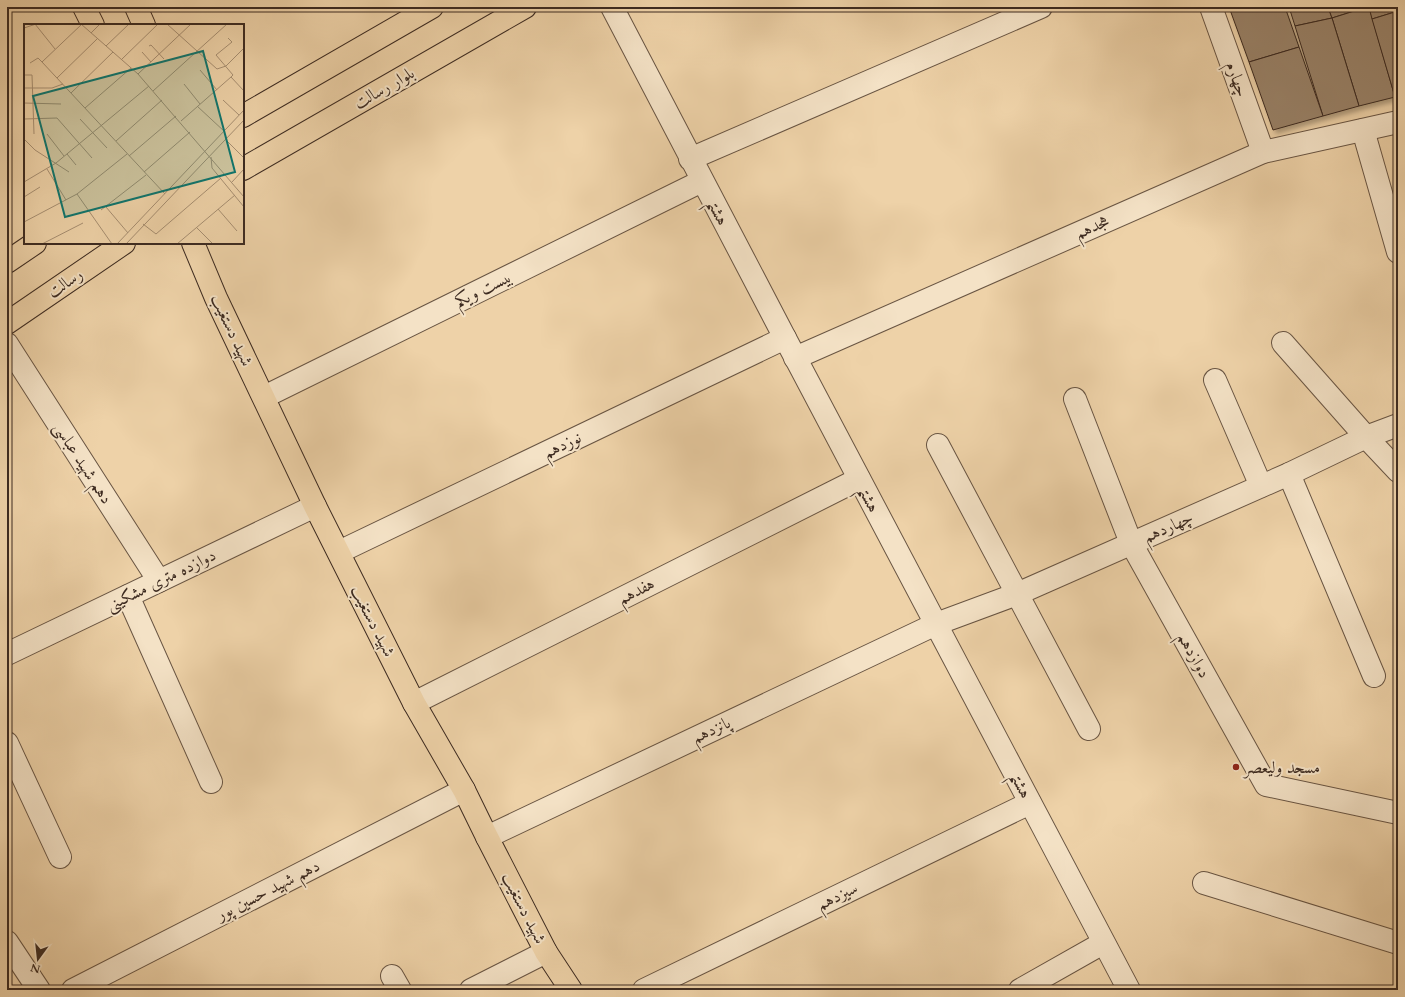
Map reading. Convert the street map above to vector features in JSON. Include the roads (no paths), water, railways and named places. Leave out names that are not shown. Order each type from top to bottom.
[{"type":"main road","points":[[84,7],[92,24]]},
{"type":"main road","points":[[136,7],[144,24]]},
{"type":"main road","points":[[244,115],[432,7]]},
{"type":"main road","name":"بلوار رسالت","points":[[244,168],[525,7]]},
{"type":"main road","points":[[7,262],[34,244]]},
{"type":"main road","name":"رسالت","points":[[7,323],[123,244]]},
{"type":"main road","name":"شهید دستغیب","points":[[193,244],[216,298],[315,506],[414,703],[464,790],[546,952],[571,990]]},
{"type":"street","name":"هشتم","points":[[612,7],[690,159],[1128,990]]},
{"type":"street","points":[[690,159],[1041,7]]},
{"type":"street","name":"چهارم","points":[[1211,7],[1263,152]]},
{"type":"street","name":"هجدهم","points":[[795,358],[1263,152],[1398,122]]},
{"type":"street","points":[[1363,130],[1398,252]]},
{"type":"street","name":"بیست ویکم","points":[[264,397],[702,181]]},
{"type":"street","name":"نوزدهم","points":[[339,552],[785,338]]},
{"type":"street","points":[[1283,343],[1398,471]]},
{"type":"street","name":"دهم شهید عباسی","points":[[7,344],[159,581]]},
{"type":"street","points":[[1215,380],[1261,486]]},
{"type":"street","name":"دوازدهم","points":[[1075,399],[1131,543],[1266,785],[1398,813]]},
{"type":"street","name":"چهاردهم","points":[[936,624],[1017,594],[1289,474],[1366,437],[1398,425]]},
{"type":"street","points":[[938,445],[1089,729]]},
{"type":"street","points":[[1289,474],[1374,676]]},
{"type":"street","name":"هفدهم","points":[[414,703],[859,479]]},
{"type":"street","name":"دوازده متری مشکینی","points":[[7,654],[315,506]]},
{"type":"street","points":[[128,596],[211,782]]},
{"type":"street","name":"پانزدهم","points":[[487,837],[936,624]]},
{"type":"street","points":[[7,743],[60,857]]},
{"type":"street","name":"دهم شهید حسین پور","points":[[72,990],[464,790]]},
{"type":"street","name":"سیزدهم","points":[[644,990],[1030,803]]},
{"type":"street","points":[[1204,883],[1398,943]]},
{"type":"street","points":[[7,942],[39,990]]},
{"type":"street","points":[[1020,990],[1103,942]]},
{"type":"street","points":[[471,990],[546,952]]},
{"type":"place","name":"مسجد ولیعصر","points":[[1236,767]]}]
